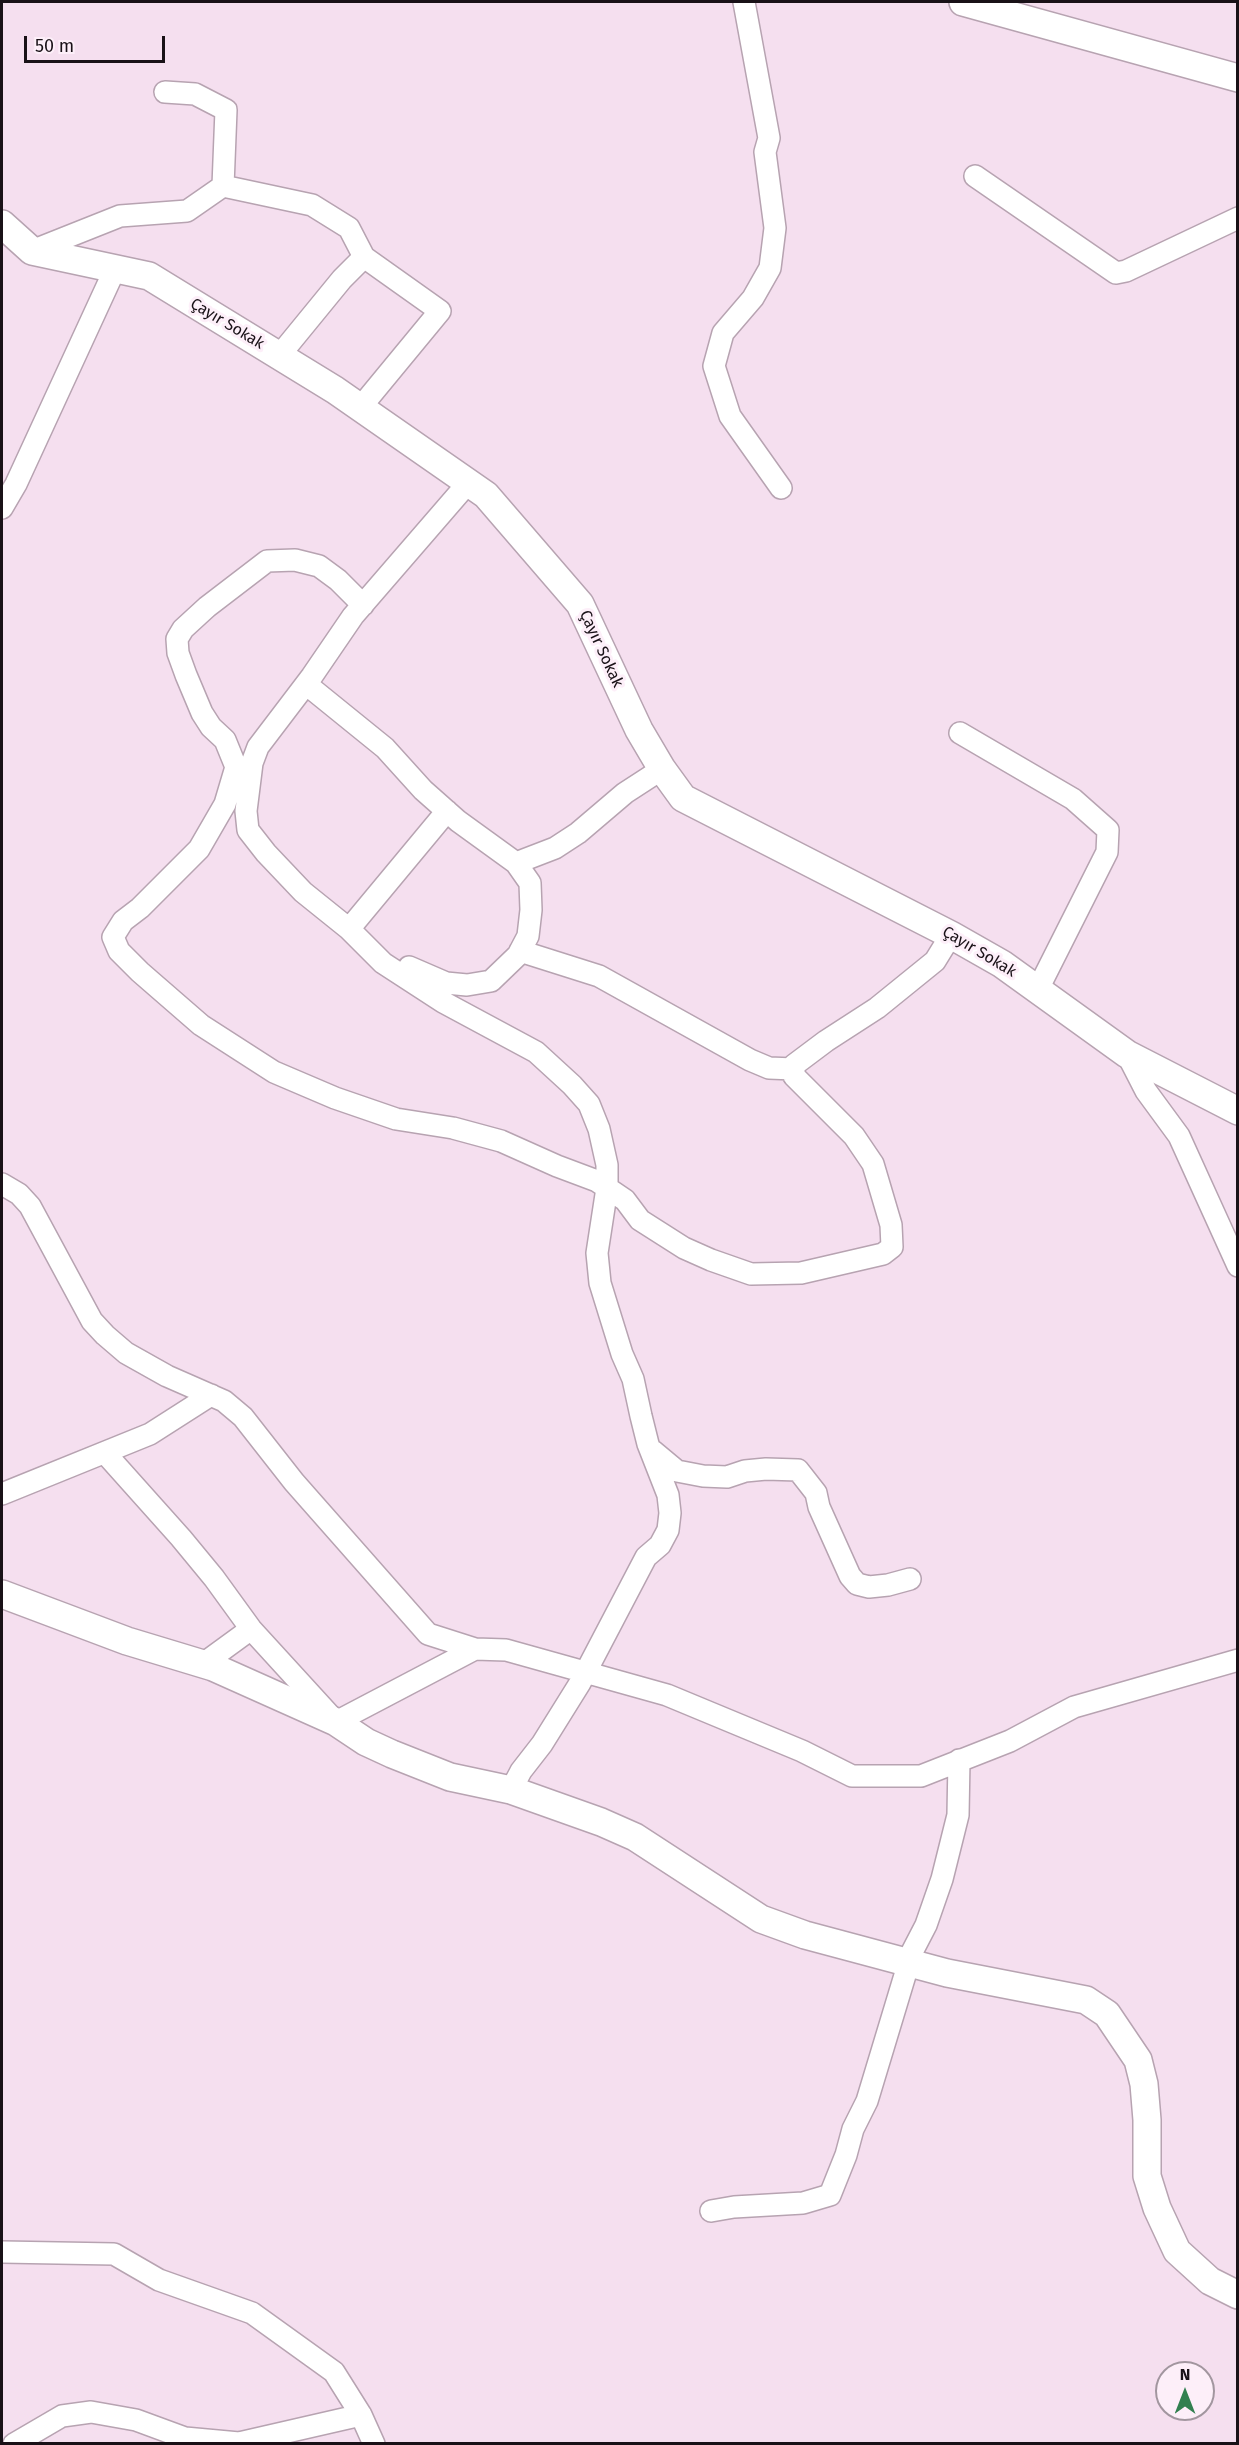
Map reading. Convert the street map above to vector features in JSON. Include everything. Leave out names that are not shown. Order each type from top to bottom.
[{"type":"street","points":[[744,2],[769,138],[765,152],[775,228],[770,268],[753,298],[723,333],[714,366],[730,416],[781,488]]},
{"type":"street","points":[[963,2],[1017,9],[1238,78]]},
{"type":"street","points":[[165,93],[195,94],[226,110],[223,186]]},
{"type":"street","points":[[975,176],[1116,273],[1126,271],[1238,218]]},
{"type":"street","points":[[32,250],[120,216],[187,211],[223,186],[312,205],[349,228],[364,257],[440,311],[360,408]]},
{"type":"street","name":"Çayır Sokak","points":[[2,224],[32,250],[149,276],[360,408],[486,495],[580,604],[639,730],[662,769],[683,798],[951,935],[1002,964],[1127,1054],[1238,1111]]},
{"type":"street","points":[[279,356],[342,279],[364,257]]},
{"type":"street","points":[[2,508],[16,484],[114,269]]},
{"type":"street","points":[[468,483],[334,641],[306,684],[258,747],[252,763],[247,801],[249,830],[266,853],[303,892],[349,929],[383,963],[443,1002],[536,1052],[572,1084],[589,1104],[599,1129],[607,1166],[607,1188],[597,1253],[600,1284],[622,1354],[633,1379],[650,1449],[668,1495],[670,1513],[668,1530],[660,1545],[646,1557],[556,1724],[521,1771],[511,1790]]},
{"type":"street","points":[[363,605],[338,580],[319,566],[295,560],[267,561],[207,607],[183,629],[177,639],[178,652],[186,675],[202,713],[211,727],[225,740],[236,767],[225,804],[199,849],[140,908],[123,921],[113,937],[119,951],[201,1025],[274,1072],[335,1098],[396,1119],[453,1128],[501,1141],[597,1181],[625,1200],[640,1220],[684,1248],[751,1274],[801,1273],[883,1254],[892,1247],[891,1225],[873,1164],[854,1136],[794,1076],[794,1065],[877,1008],[935,961],[951,935]]},
{"type":"street","points":[[306,684],[385,748],[423,790],[447,811],[490,846],[516,863],[530,883],[531,910],[528,936],[520,951],[491,981],[466,985],[446,982],[420,973],[365,945]]},
{"type":"street","points":[[960,733],[1073,799],[1108,830],[1107,852],[1038,989]]},
{"type":"street","points":[[516,863],[555,848],[578,833],[625,793],[662,769]]},
{"type":"street","points":[[349,929],[447,811]]},
{"type":"street","points":[[520,951],[599,976],[750,1060],[769,1068],[794,1069]]},
{"type":"street","points":[[1127,1054],[1146,1091],[1179,1136],[1238,1266]]},
{"type":"street","points":[[2,1184],[19,1194],[30,1206],[92,1321],[105,1335],[126,1353],[168,1376],[224,1401],[243,1417],[294,1482],[428,1634],[475,1649],[506,1650],[667,1695],[802,1751],[852,1776],[921,1776],[1010,1741],[1074,1707],[1238,1660]]},
{"type":"street","points":[[2,1494],[150,1434],[211,1395]]},
{"type":"street","points":[[650,1449],[677,1470],[703,1476],[727,1477],[746,1471],[766,1469],[798,1470],[816,1493],[819,1507],[849,1576],[857,1584],[869,1587],[910,1579]]},
{"type":"street","points":[[105,1453],[201,1562],[251,1629],[336,1722]]},
{"type":"street","points":[[2,1594],[127,1641],[203,1664],[336,1722],[366,1742],[392,1754],[450,1777],[511,1790],[548,1802],[634,1837],[761,1918],[805,1935],[947,1973],[1086,2000],[1107,2014],[1138,2060],[1144,2084],[1147,2120],[1147,2176],[1177,2251],[1210,2281],[1238,2295]]},
{"type":"street","points":[[203,1664],[251,1629]]},
{"type":"street","points":[[336,1722],[475,1649]]},
{"type":"street","points":[[711,2211],[742,2206],[803,2203],[830,2195],[846,2155],[853,2129],[867,2101],[909,1961],[926,1924],[951,1848],[958,1815],[960,1760]]},
{"type":"street","points":[[2,2252],[114,2254],[159,2280],[252,2313],[334,2372],[361,2415],[374,2444]]},
{"type":"street","points":[[15,2444],[63,2416],[90,2412],[136,2420],[185,2438],[239,2443],[361,2415]]}]
